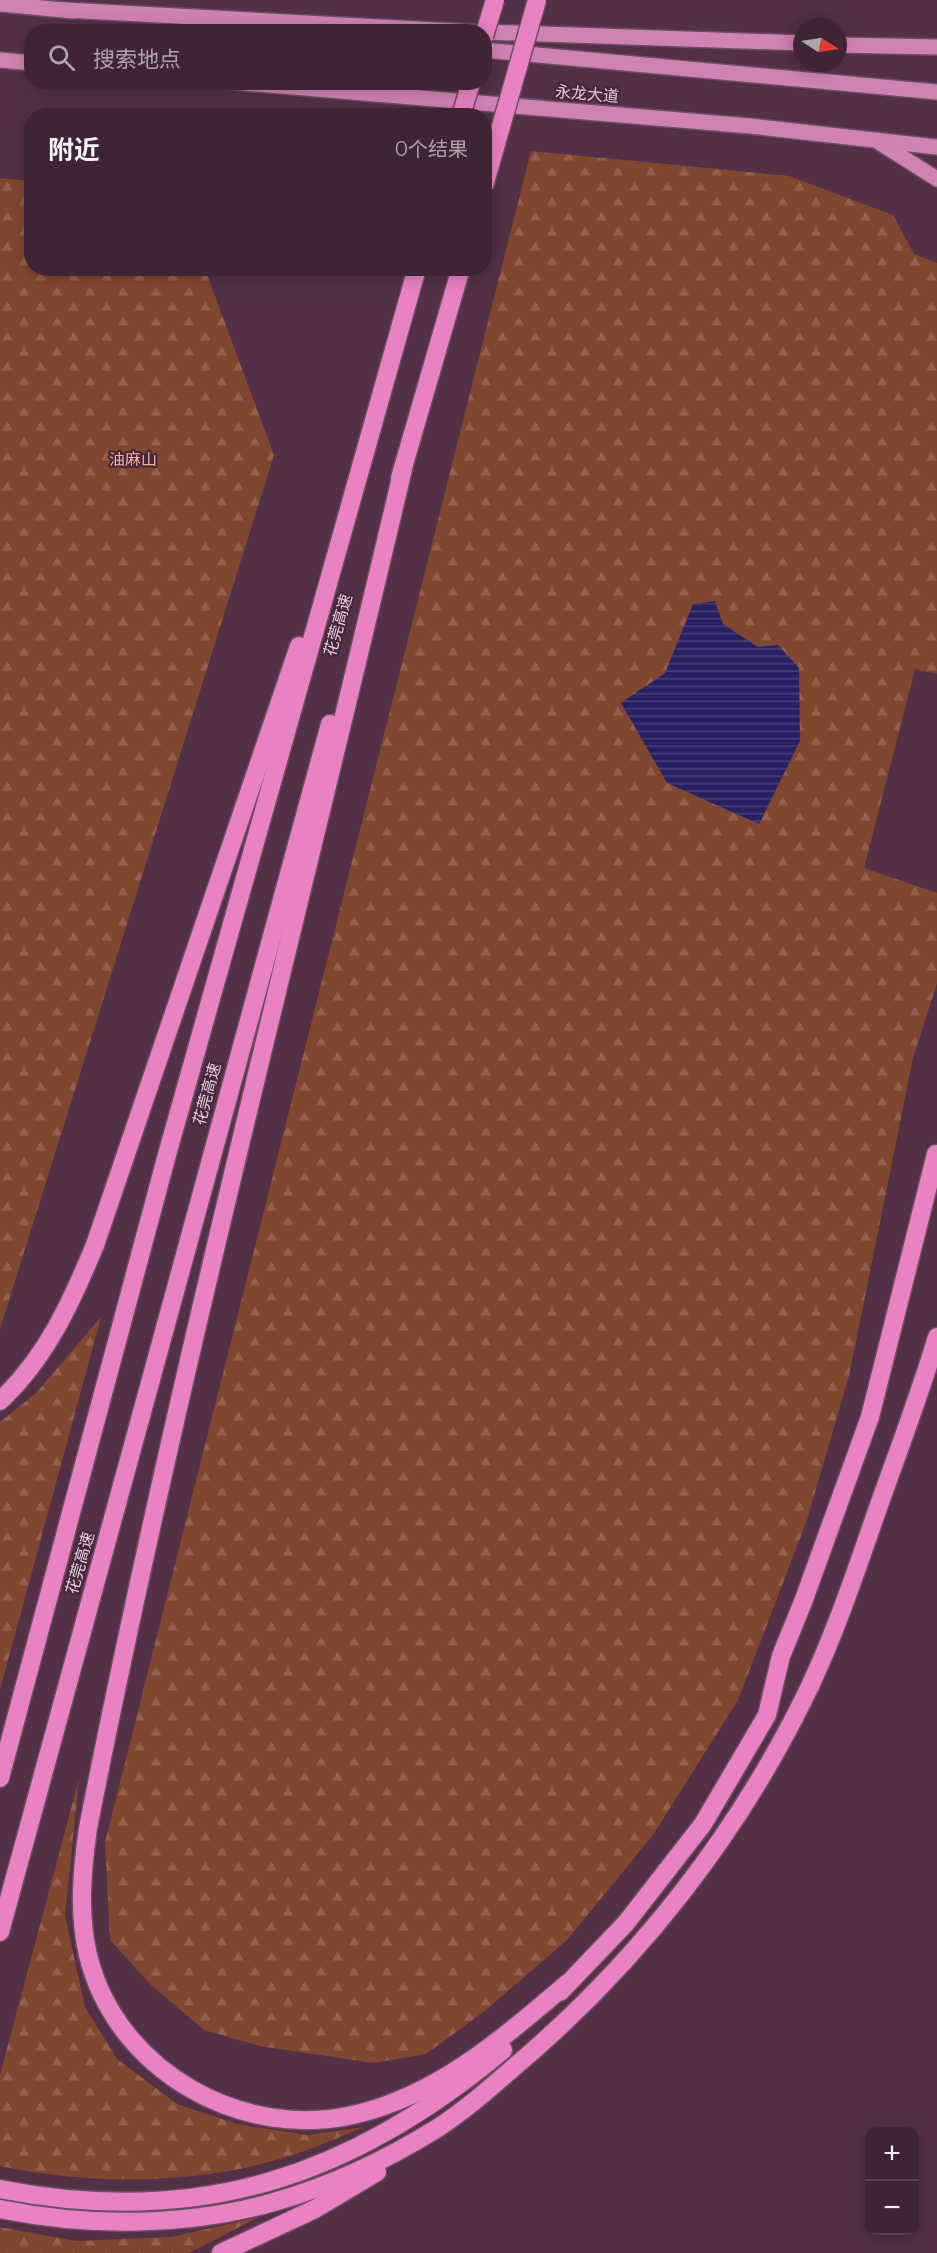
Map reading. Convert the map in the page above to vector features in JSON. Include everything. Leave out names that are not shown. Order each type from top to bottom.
[{"type":"highway","points":[[487,24],[495,0]]},
{"type":"highway","points":[[492,158],[537,0]]},
{"type":"highway","points":[[463,108],[469,90]]},
{"type":"highway","name":"花莞高速","points":[[0,1778],[168,1152],[415,276]]},
{"type":"highway","name":"花莞高速","points":[[0,1932],[222,1113],[459,276]]},
{"type":"highway","points":[[0,1401],[41,1355],[75,1291],[94,1245],[363,460]]},
{"type":"highway","points":[[403,469],[217,1236],[145,1557],[88,1828],[82,1869],[83,1923],[89,1956],[108,2004],[151,2060],[177,2080],[213,2101],[234,2110],[277,2120],[325,2120],[357,2114],[415,2095],[453,2073],[498,2041],[568,1983]]},
{"type":"highway","points":[[0,2189],[64,2198],[148,2201],[200,2197],[248,2188],[302,2172],[378,2139],[458,2088],[514,2042],[626,1923],[703,1824],[767,1715],[781,1656],[870,1418],[937,1153]]},
{"type":"highway","points":[[221,2253],[350,2189],[436,2129],[559,2029],[598,1989],[687,1887],[753,1789],[811,1684],[835,1626],[920,1395],[937,1337]]},
{"type":"highway","points":[[0,2209],[108,2222],[213,2214],[273,2202],[313,2189],[350,2174],[436,2129]]},
{"type":"main road","points":[[0,4],[208,24]]},
{"type":"main road","points":[[65,10],[325,24]]},
{"type":"main road","points":[[492,34],[793,43]]},
{"type":"main road","points":[[847,45],[937,47]]},
{"type":"main road","name":"永龙大道","points":[[492,51],[937,92]]},
{"type":"main road","points":[[0,60],[24,62]]},
{"type":"main road","name":"永龙大道","points":[[327,90],[750,126],[937,147]]},
{"type":"main road","points":[[878,141],[937,179]]},
{"type":"green space","points":[[531,151],[789,176],[893,215],[914,254],[937,263],[937,674],[915,669],[864,868],[937,893],[937,983],[913,1058],[849,1376],[806,1523],[738,1700],[653,1835],[567,1940],[486,2010],[426,2054],[373,2063],[260,2046],[204,2030],[150,1984],[110,1940],[105,1842]]},
{"type":"green space","name":"油麻山","points":[[0,178],[24,180],[24,276],[208,276],[274,455],[0,1329]]},
{"type":"green space","points":[[101,1317],[0,1690],[0,1422],[36,1393]]},
{"type":"green space","points":[[79,1779],[65,1916],[85,2007],[117,2059],[177,2104],[237,2124],[307,2135],[364,2127],[296,2154],[224,2172],[187,2177],[111,2179],[73,2177],[0,2166],[0,2075]]},
{"type":"green space","points":[[259,2217],[189,2253],[0,2253],[0,2227],[76,2241],[171,2237]]},
{"type":"shaded area","points":[[715,601],[723,624],[758,647],[778,645],[799,668],[800,741],[759,824],[667,783],[621,703],[665,673],[693,604]]}]
